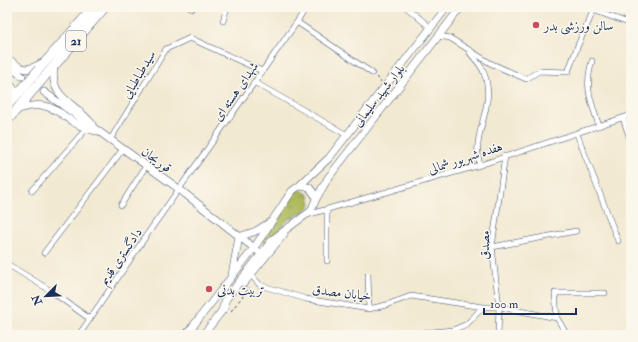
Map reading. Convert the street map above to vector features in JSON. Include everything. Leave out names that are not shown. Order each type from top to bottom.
[{"type":"highway","name":"21","points":[[7,121],[28,96],[47,68],[94,7]]},
{"type":"highway","name":"21","points":[[8,105],[22,89],[47,68],[106,7]]},
{"type":"main road","name":"بلوار شهید سلیمانی","points":[[254,248],[292,191],[329,158],[447,7]]},
{"type":"main road","name":"بلوار شهید سلیمانی","points":[[289,227],[311,211],[328,178],[462,7]]},
{"type":"main road","points":[[7,58],[26,69],[47,68],[53,77],[54,84],[58,92],[87,117],[98,131]]},
{"type":"main road","points":[[7,65],[22,76]]},
{"type":"main road","points":[[7,78],[14,90],[8,105]]},
{"type":"main road","name":"قوریجان","points":[[44,92],[179,189],[261,253]]},
{"type":"main road","points":[[16,110],[32,105],[46,105],[86,129],[98,131]]},
{"type":"main road","points":[[299,186],[309,188],[315,194],[316,199]]},
{"type":"main road","points":[[232,276],[239,237],[256,231],[272,220]]},
{"type":"main road","points":[[222,310],[226,299],[261,253],[280,232],[289,227]]},
{"type":"main road","points":[[203,335],[222,310],[253,278],[289,227]]},
{"type":"main road","points":[[186,335],[254,248]]},
{"type":"street","points":[[223,21],[227,7]]},
{"type":"street","name":"شهدای هسته ای","points":[[179,189],[306,7]]},
{"type":"street","points":[[406,7],[431,28]]},
{"type":"street","points":[[439,36],[450,38],[468,51],[490,63],[526,79],[539,71],[568,72],[594,8],[631,24]]},
{"type":"street","points":[[296,22],[372,73]]},
{"type":"street","name":"سیدطباطبایی","points":[[110,140],[166,49],[190,38],[262,71]]},
{"type":"street","points":[[468,51],[484,72],[489,91],[478,141],[478,156],[480,165]]},
{"type":"street","points":[[592,61],[587,78],[588,92],[599,126]]},
{"type":"street","points":[[254,82],[347,135]]},
{"type":"street","name":"هفده شهریور شمالی","points":[[304,216],[480,165],[631,115]]},
{"type":"street","points":[[622,118],[631,142]]},
{"type":"street","points":[[32,191],[86,129]]},
{"type":"street","points":[[577,134],[618,241]]},
{"type":"street","points":[[44,253],[123,149]]},
{"type":"street","name":"مصدق","points":[[498,335],[499,307],[492,247],[505,156]]},
{"type":"street","points":[[121,205],[146,166]]},
{"type":"street","name":"دادگستری قدیم","points":[[79,335],[179,189]]},
{"type":"street","points":[[327,210],[327,261]]},
{"type":"street","points":[[492,247],[576,231]]},
{"type":"street","points":[[7,264],[48,289],[90,319]]},
{"type":"street","points":[[368,275],[369,309]]},
{"type":"street","name":"خیابان مصدق","points":[[253,278],[260,285],[306,299],[369,309],[386,306],[411,296],[483,307],[499,307],[557,318]]},
{"type":"street","points":[[567,335],[557,318],[555,293],[605,293]]},
{"type":"street","points":[[401,335],[453,333],[467,324],[483,307]]},
{"type":"path","points":[[372,73],[385,86]]},
{"type":"path","points":[[231,310],[253,278]]},
{"type":"green space","points":[[301,190],[309,195],[311,205],[305,211],[289,219],[266,243],[261,240],[293,193]]},
{"type":"place","name":"سالن ورزشی بدر","points":[[536,25]]},
{"type":"place","name":"تربیت بدنی","points":[[209,289]]}]
